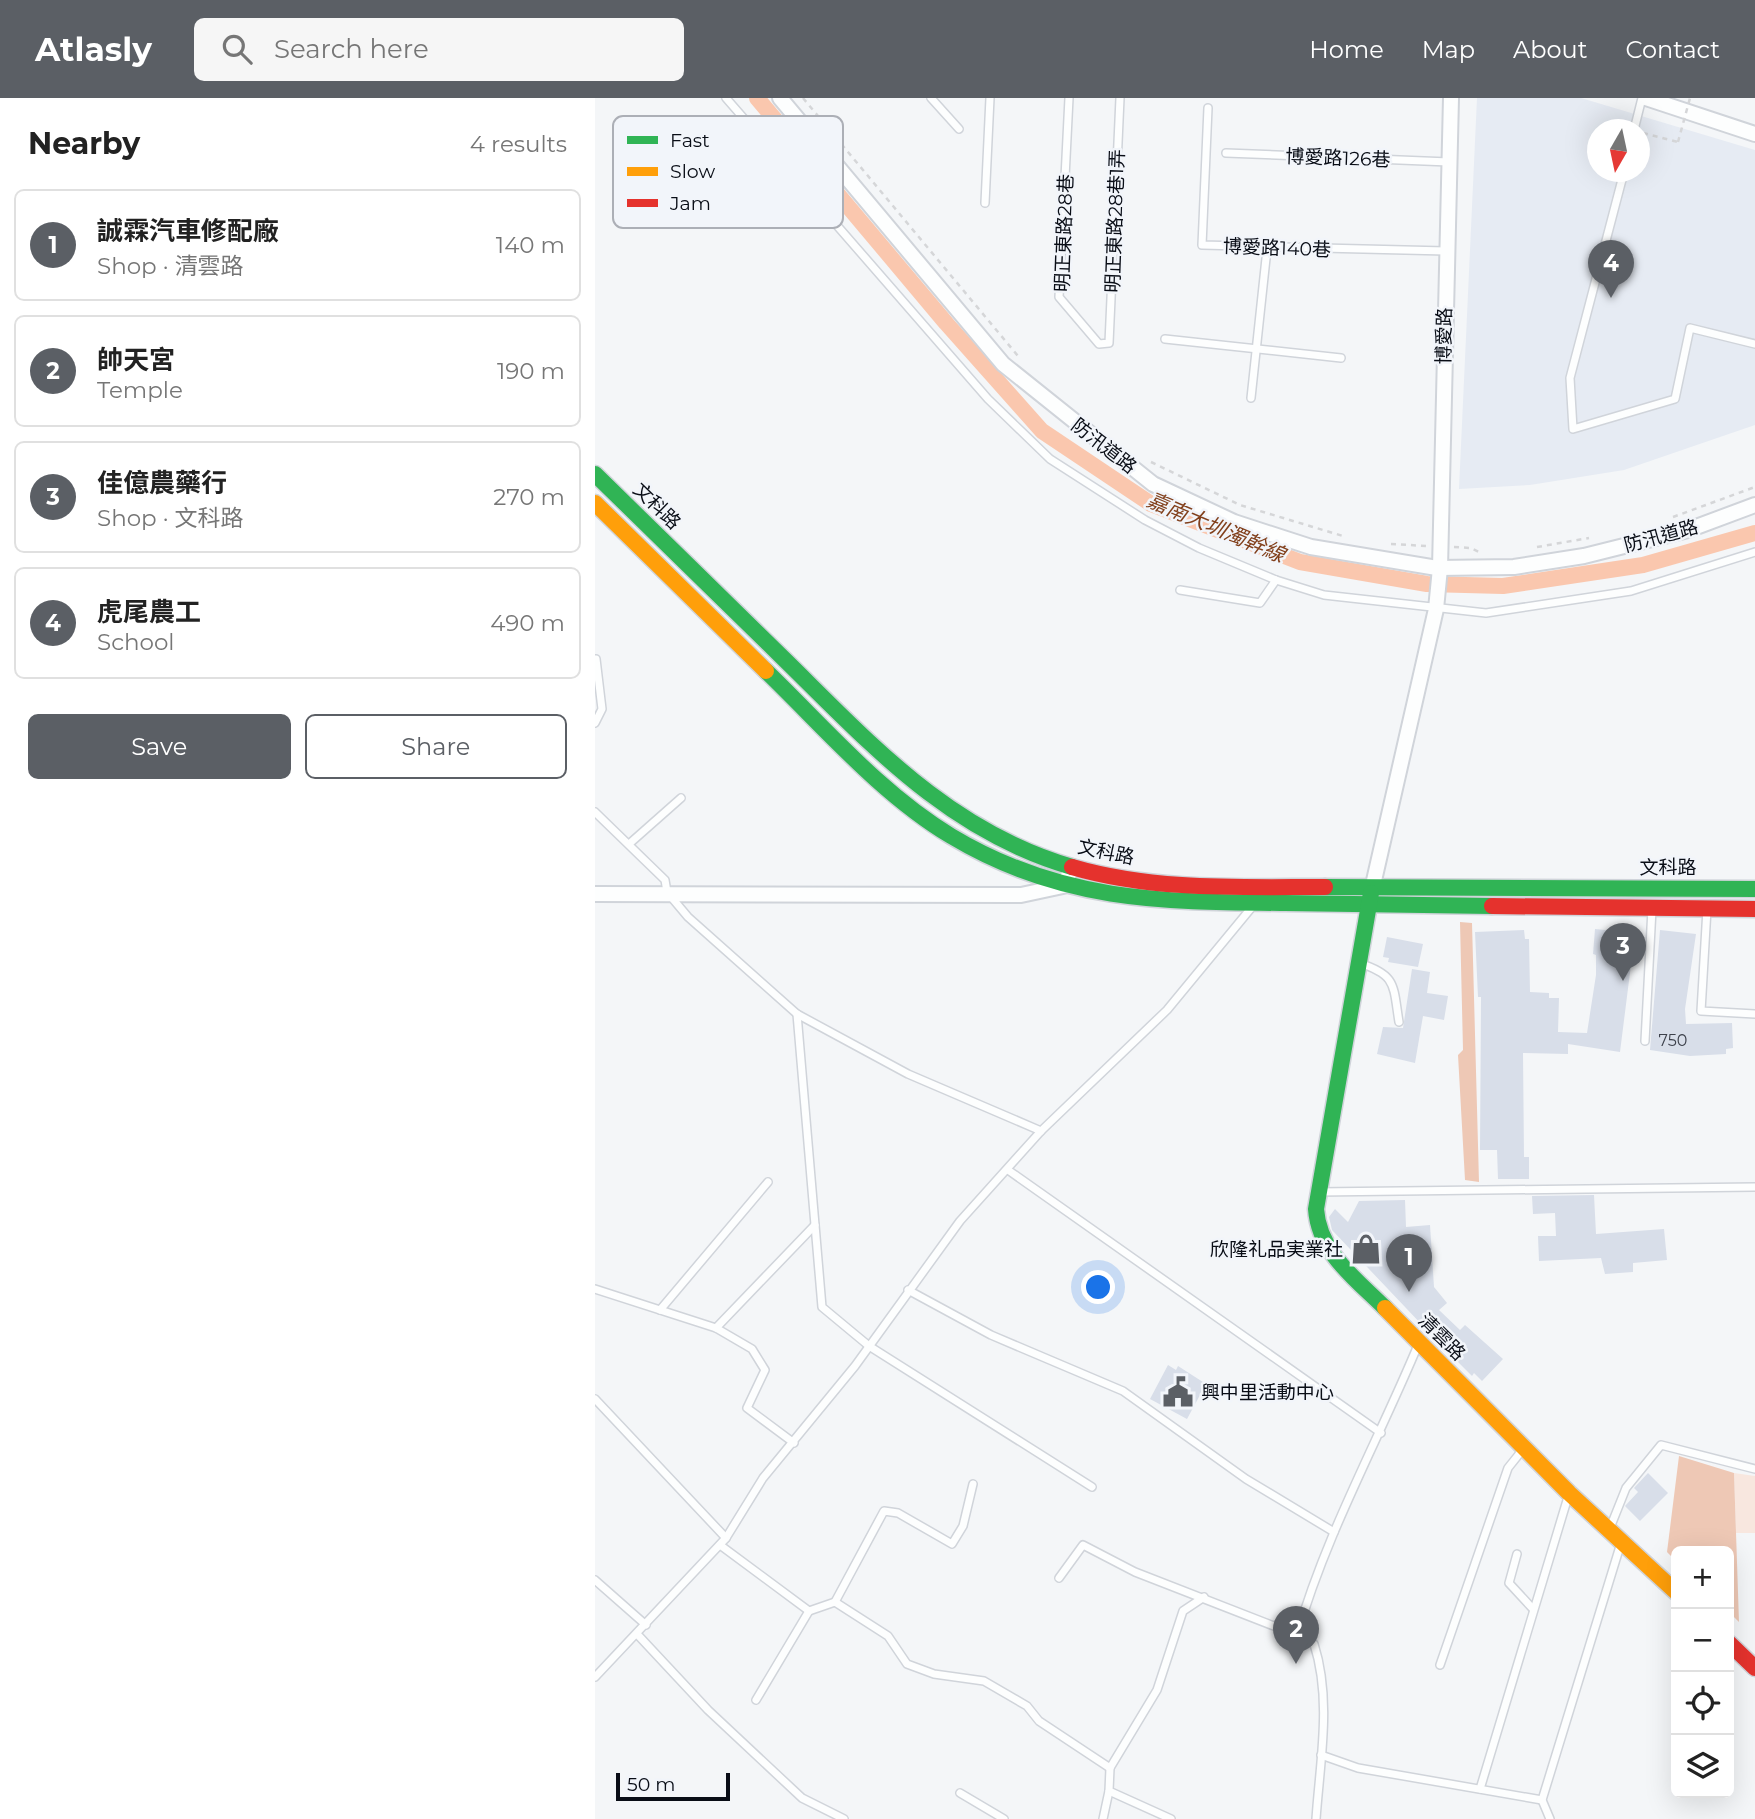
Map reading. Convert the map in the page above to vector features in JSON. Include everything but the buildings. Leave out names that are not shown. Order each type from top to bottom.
[{"type":"main road","name":"文科路","points":[[595,474],[884,757],[929,795],[996,837],[1072,868],[1122,879],[1208,887],[1373,885],[1755,889]]},
{"type":"main road","name":"文科路","points":[[595,503],[893,795],[949,835],[986,856],[1063,886],[1168,902],[1755,909]]},
{"type":"main road","points":[[722,628],[738,614]]},
{"type":"main road","name":"清雲路","points":[[1373,885],[1317,1192],[1317,1228],[1322,1241],[1331,1254],[1419,1344],[1569,1493],[1616,1533],[1671,1587]]},
{"type":"main road","points":[[1734,1648],[1755,1668]]},
{"type":"street","name":"防汛道路","points":[[780,98],[795,116]]},
{"type":"street","name":"博愛路","points":[[1436,604],[1440,547],[1451,98]]},
{"type":"street","points":[[1644,98],[1755,134]]},
{"type":"street","name":"防汛道路","points":[[843,173],[1003,364],[1153,484],[1234,522],[1311,547],[1439,571],[1514,567],[1584,556],[1688,530],[1755,505]]},
{"type":"street","points":[[1373,885],[1436,604]]},
{"type":"street","points":[[595,894],[667,892],[1021,895],[1063,886],[1072,868]]},
{"type":"lane","points":[[726,98],[742,116]]},
{"type":"lane","points":[[931,98],[960,129]]},
{"type":"lane","points":[[985,203],[990,98]]},
{"type":"lane","name":"明正東路28巷","points":[[1069,98],[1059,297],[1099,344],[1109,343]]},
{"type":"lane","name":"明正東路28巷1弄","points":[[1109,343],[1120,98]]},
{"type":"lane","points":[[1637,119],[1644,98]]},
{"type":"lane","name":"博愛路140巷","points":[[1208,108],[1202,245],[1267,249],[1446,251]]},
{"type":"lane","name":"博愛路126巷","points":[[1226,153],[1450,162]]},
{"type":"lane","points":[[1621,182],[1570,378],[1573,429],[1675,399],[1690,328],[1755,344]]},
{"type":"lane","points":[[839,228],[988,399],[1050,458],[1145,520],[1199,548],[1276,580],[1324,594],[1436,604],[1486,613],[1631,591],[1755,552]]},
{"type":"lane","points":[[1251,398],[1267,249]]},
{"type":"lane","points":[[1165,339],[1341,358]]},
{"type":"lane","points":[[1180,590],[1261,603],[1276,580]]},
{"type":"lane","points":[[595,723],[602,709],[596,659]]},
{"type":"lane","points":[[629,845],[681,798]]},
{"type":"lane","points":[[595,812],[664,880],[667,892],[731,958],[797,1014],[908,1074],[1041,1131]]},
{"type":"lane","points":[[595,1677],[723,1541],[763,1478],[794,1443],[869,1346],[960,1221],[1041,1131],[1167,1010],[1236,931],[1266,886]]},
{"type":"lane","points":[[1644,1041],[1653,908]]},
{"type":"lane","points":[[1707,908],[1701,1011],[1755,1014]]},
{"type":"lane","points":[[1358,963],[1381,970],[1393,984],[1399,1022]]},
{"type":"lane","points":[[797,1014],[822,1307],[869,1346],[1092,1486]]},
{"type":"lane","points":[[1008,1170],[1381,1433]]},
{"type":"lane","points":[[660,1310],[768,1182]]},
{"type":"lane","points":[[1317,1192],[1755,1187]]},
{"type":"lane","points":[[716,1328],[815,1225]]},
{"type":"lane","points":[[595,1289],[716,1328],[752,1349],[765,1370],[747,1408],[794,1443]]},
{"type":"lane","points":[[908,1290],[991,1335],[1123,1391],[1246,1479],[1334,1532]]},
{"type":"lane","points":[[1297,1635],[1308,1597],[1334,1532],[1419,1344]]},
{"type":"lane","points":[[595,1401],[723,1541],[809,1611]]},
{"type":"lane","points":[[1551,1819],[1542,1800],[1626,1488],[1661,1445],[1755,1469]]},
{"type":"lane","points":[[1440,1665],[1508,1468],[1524,1448]]},
{"type":"lane","points":[[756,1700],[809,1611],[835,1602],[884,1511],[898,1513],[952,1544],[963,1526],[973,1484]]},
{"type":"lane","points":[[1480,1789],[1569,1493]]},
{"type":"lane","points":[[1059,1578],[1083,1545],[1135,1572],[1204,1597],[1314,1644],[1322,1669],[1321,1755],[1316,1819]]},
{"type":"lane","points":[[1517,1554],[1509,1583],[1533,1609]]},
{"type":"lane","points":[[595,1580],[646,1625]]},
{"type":"lane","points":[[1103,1819],[1109,1791],[1110,1768],[1157,1690],[1183,1611],[1204,1597]]},
{"type":"lane","points":[[835,1602],[888,1636],[907,1664],[934,1674],[984,1681],[1027,1706],[1038,1721],[1110,1768]]},
{"type":"lane","points":[[637,1634],[708,1710],[802,1798],[844,1819]]},
{"type":"lane","points":[[1321,1755],[1358,1768],[1542,1800]]},
{"type":"lane","points":[[1109,1791],[1171,1819]]},
{"type":"lane","points":[[960,1793],[1004,1819]]},
{"type":"path","points":[[803,98],[818,116]]},
{"type":"path","points":[[1650,135],[1678,142],[1690,98]]},
{"type":"path","points":[[843,146],[1022,362]]},
{"type":"path","points":[[1144,458],[1240,506],[1346,537]]},
{"type":"path","points":[[1663,521],[1755,487]]},
{"type":"path","points":[[1536,547],[1599,537]]},
{"type":"path","points":[[1379,544],[1471,548],[1490,553]]},
{"type":"shaded area","points":[[1477,98],[1581,98],[1755,150],[1755,425],[1624,470],[1530,485],[1459,489]]},
{"type":"shaded area","points":[[1460,922],[1472,923],[1479,1182],[1465,1180],[1458,1055],[1463,1050]]},
{"type":"shaded area","points":[[1679,1456],[1734,1473],[1739,1622],[1734,1617],[1734,1546],[1671,1546],[1671,1556],[1667,1552]]},
{"type":"shaded area","points":[[1734,1473],[1755,1476],[1755,1533],[1736,1533]]},
{"type":"waterway","name":"嘉南大圳濁幹線","points":[[757,98],[772,116]]},
{"type":"waterway","name":"嘉南大圳濁幹線","points":[[843,200],[946,323],[1042,431],[1151,504],[1300,562],[1427,584],[1503,586],[1643,565],[1755,533]]},
{"type":"traffic: fast","points":[[595,474],[847,721],[913,781],[987,831],[1028,851],[1072,867]]},
{"type":"traffic: fast","points":[[766,671],[854,759],[901,801],[951,836],[992,858],[1032,874],[1073,886],[1154,899],[1240,903],[1492,906]]},
{"type":"traffic: fast","points":[[1325,887],[1755,889]]},
{"type":"traffic: fast","points":[[1371,893],[1316,1209],[1324,1239],[1332,1252],[1351,1276],[1385,1308]]},
{"type":"traffic: slow","points":[[595,503],[766,671]]},
{"type":"traffic: slow","points":[[1385,1308],[1569,1493],[1671,1587]]},
{"type":"traffic: jam","points":[[1072,867],[1103,875],[1166,884],[1325,887]]},
{"type":"traffic: jam","points":[[1492,906],[1755,909]]},
{"type":"traffic: jam","points":[[1734,1648],[1755,1668]]},
{"type":"place","name":"虎尾農工","points":[[1611,298]]},
{"type":"place","name":"佳億農藥行","points":[[1623,981]]},
{"type":"place","name":"欣隆礼品実業社","points":[[1366,1249]]},
{"type":"place","name":"誠霖汽車修配廠","points":[[1409,1292]]},
{"type":"place","name":"興中里活動中心","points":[[1178,1392]]},
{"type":"place","name":"帥天宮","points":[[1296,1664]]}]
